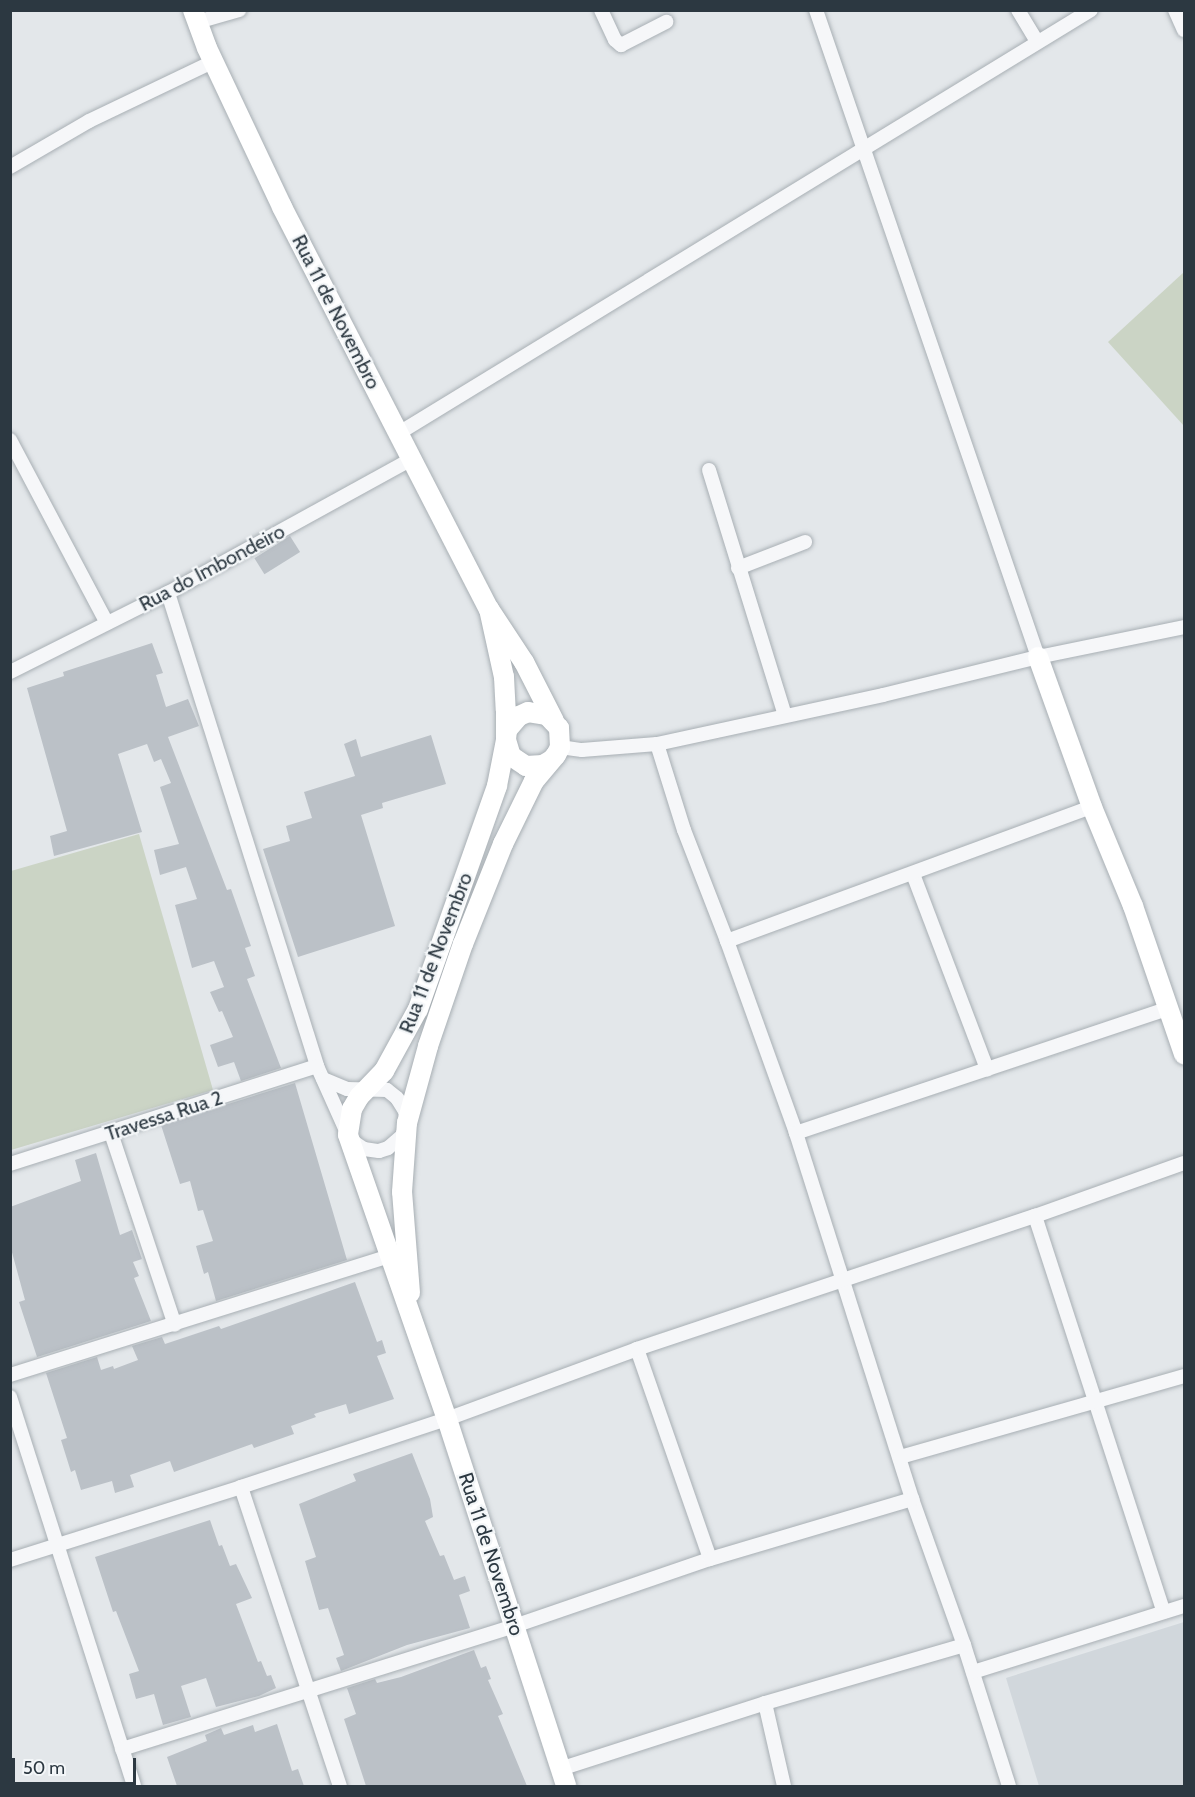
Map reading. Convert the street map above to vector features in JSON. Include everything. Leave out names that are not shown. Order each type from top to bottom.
[{"type":"main road","name":"Rua 11 de Novembro","points":[[195,16],[282,207],[489,609],[524,662],[559,728],[555,754],[527,793],[494,866],[428,1046],[406,1123],[402,1192],[413,1322]]},
{"type":"main road","name":"Rua 11 de Novembro","points":[[489,609],[504,677],[506,740]]},
{"type":"main road","points":[[1038,657],[1092,807],[1130,897],[1185,1054]]},
{"type":"main road","name":"Rua 11 de Novembro","points":[[554,721],[546,715],[528,712],[512,722],[497,786],[483,831],[418,1009],[396,1052],[352,1109],[348,1135],[447,1419],[563,1778]]},
{"type":"main road","points":[[506,740],[511,756],[525,766],[543,765],[555,754]]},
{"type":"street","points":[[195,16],[240,10]]},
{"type":"street","points":[[602,10],[615,40],[621,45],[666,22]]},
{"type":"street","points":[[816,10],[1038,657]]},
{"type":"street","points":[[1018,10],[1037,42]]},
{"type":"street","points":[[399,434],[1091,10]]},
{"type":"street","points":[[1175,10],[1185,30]]},
{"type":"street","points":[[10,168],[89,121],[214,61]]},
{"type":"street","points":[[10,440],[107,623]]},
{"type":"street","name":"Rua do Imbondeiro","points":[[10,672],[168,593],[412,459]]},
{"type":"street","points":[[709,470],[785,716]]},
{"type":"street","points":[[738,568],[805,542]]},
{"type":"street","points":[[168,593],[320,1072],[348,1135],[364,1149],[379,1151],[402,1136],[406,1123],[405,1111],[397,1098],[387,1090],[347,1089],[320,1072]]},
{"type":"street","points":[[555,754],[657,744],[1038,657],[1185,627]]},
{"type":"street","points":[[657,744],[684,830],[727,941],[796,1133],[912,1499],[964,1645],[1010,1786]]},
{"type":"street","points":[[727,941],[1092,807]]},
{"type":"street","points":[[913,874],[987,1068]]},
{"type":"street","points":[[796,1133],[1170,1008]]},
{"type":"street","name":"Travessa Rua 2","points":[[10,1164],[320,1072]]},
{"type":"street","points":[[111,1133],[175,1324]]},
{"type":"street","points":[[10,1560],[241,1488],[447,1419],[637,1349],[842,1278],[1035,1216],[1185,1163]]},
{"type":"street","points":[[1035,1216],[1164,1612]]},
{"type":"street","points":[[10,1375],[389,1256]]},
{"type":"street","points":[[637,1349],[710,1559]]},
{"type":"street","points":[[900,1457],[1185,1376]]},
{"type":"street","points":[[10,1397],[134,1786]]},
{"type":"street","points":[[241,1488],[340,1786]]},
{"type":"street","points":[[122,1749],[514,1626],[710,1559],[912,1499]]},
{"type":"street","points":[[973,1672],[1185,1606]]},
{"type":"street","points":[[563,1778],[765,1703],[964,1645]]},
{"type":"street","points":[[765,1703],[784,1786]]},
{"type":"shaded area","points":[[1184,1622],[1184,1786],[1039,1786],[1006,1678]]},
{"type":"green space","points":[[1184,272],[1184,426],[1108,342]]},
{"type":"green space","points":[[139,834],[213,1090],[11,1150],[11,871]]},
{"type":"building","points":[[290,536],[300,552],[264,574],[254,558]]},
{"type":"building","points":[[152,643],[163,673],[156,675],[166,707],[188,699],[199,726],[168,737],[227,890],[231,889],[251,946],[245,948],[255,976],[247,979],[281,1068],[241,1081],[234,1062],[218,1067],[210,1045],[233,1037],[222,1011],[219,1012],[210,992],[224,987],[214,961],[192,968],[175,905],[197,899],[186,867],[160,875],[154,850],[179,844],[160,787],[171,783],[161,759],[154,762],[147,744],[118,754],[142,832],[54,856],[50,836],[67,831],[27,688],[64,676],[63,672]]},
{"type":"building","points":[[431,735],[446,784],[382,803],[383,808],[361,815],[395,926],[298,957],[263,849],[290,841],[286,826],[312,818],[304,792],[355,776],[344,744],[356,739],[361,757]]},
{"type":"building","points":[[295,1083],[347,1260],[216,1301],[208,1272],[204,1274],[196,1246],[213,1241],[203,1210],[198,1211],[190,1181],[180,1184],[161,1125]]},
{"type":"building","points":[[96,1153],[120,1235],[132,1230],[142,1259],[133,1262],[139,1276],[134,1278],[151,1321],[37,1357],[19,1302],[25,1300],[10,1245],[10,1207],[81,1181],[75,1160]]},
{"type":"building","points":[[355,1282],[377,1342],[382,1340],[386,1353],[377,1356],[394,1399],[349,1414],[346,1404],[314,1414],[316,1417],[291,1426],[294,1434],[254,1448],[252,1444],[174,1472],[170,1461],[130,1475],[134,1487],[115,1493],[112,1481],[81,1490],[75,1470],[71,1472],[61,1440],[67,1438],[46,1373],[97,1357],[101,1370],[113,1366],[114,1369],[138,1360],[132,1346],[162,1337],[165,1344],[219,1326],[221,1329]]},
{"type":"building","points":[[412,1453],[430,1499],[433,1517],[425,1521],[440,1556],[444,1555],[454,1580],[465,1576],[470,1591],[459,1595],[470,1628],[407,1645],[341,1671],[336,1658],[344,1655],[328,1608],[319,1610],[305,1561],[316,1557],[299,1504],[356,1481],[353,1474]]},
{"type":"building","points":[[210,1520],[219,1546],[222,1545],[230,1566],[236,1564],[252,1598],[236,1604],[258,1662],[261,1661],[267,1676],[271,1675],[276,1688],[259,1696],[216,1707],[206,1678],[181,1686],[191,1717],[163,1725],[154,1694],[136,1699],[129,1674],[139,1671],[116,1611],[113,1612],[95,1557]]},
{"type":"building","points":[[474,1650],[481,1668],[486,1666],[491,1679],[488,1680],[503,1714],[498,1716],[527,1786],[366,1786],[344,1719],[356,1714],[347,1688],[375,1679],[377,1683],[401,1677]]},
{"type":"building","points":[[277,1724],[292,1771],[298,1769],[304,1786],[177,1786],[167,1757],[207,1741],[205,1735],[221,1728],[224,1735],[253,1725],[255,1732]]}]
